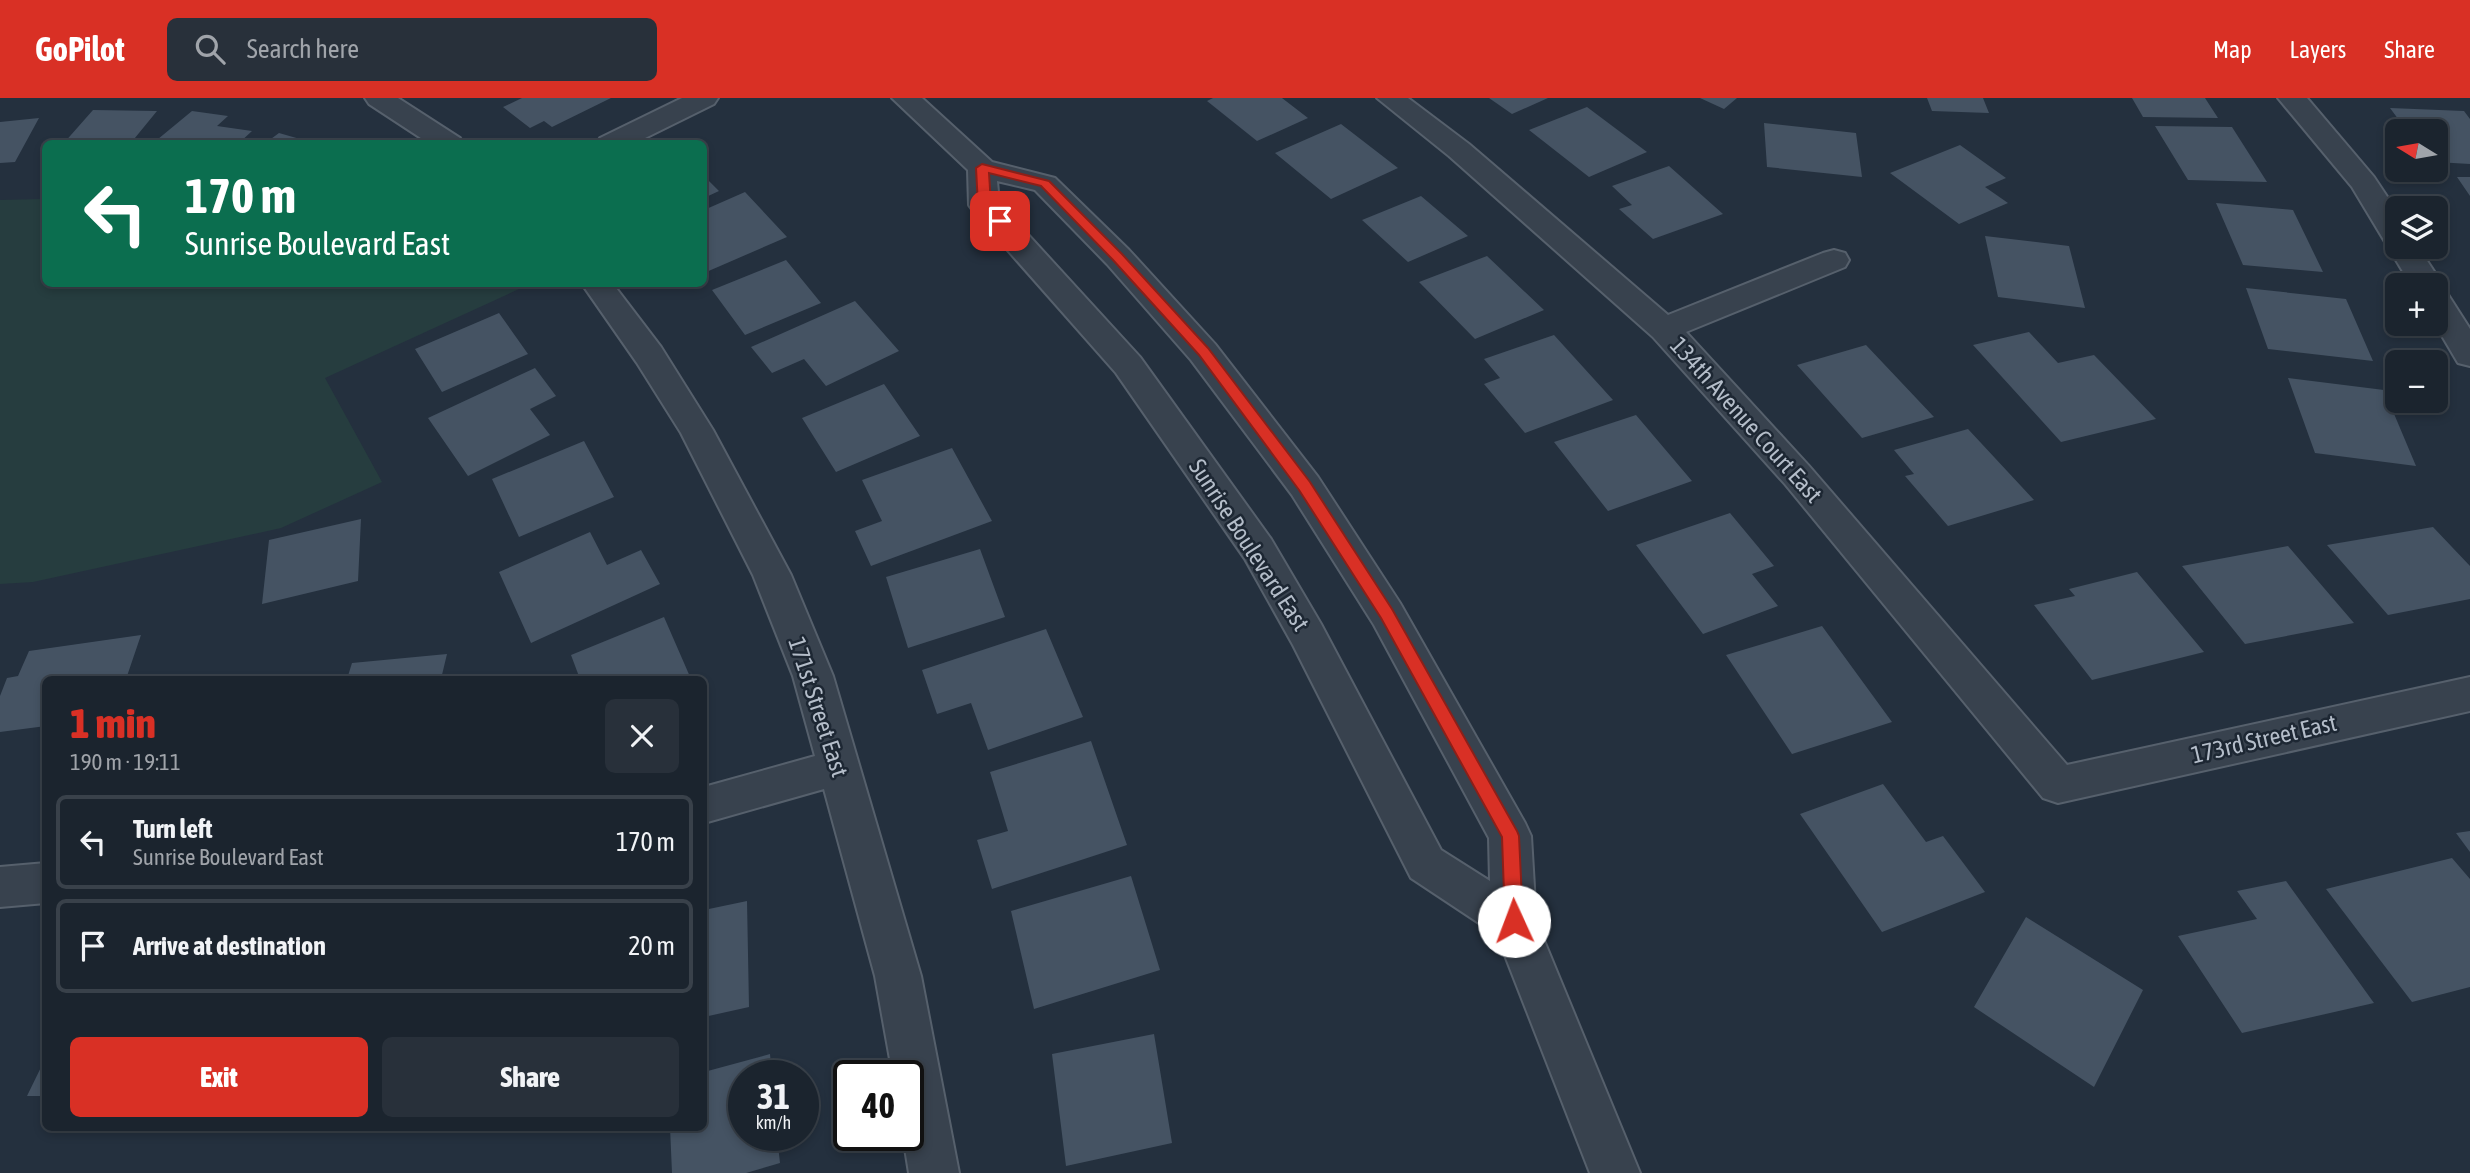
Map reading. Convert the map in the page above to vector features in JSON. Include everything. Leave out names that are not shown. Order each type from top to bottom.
[{"type":"street","points":[[379,98],[444,140]]},
{"type":"street","points":[[618,140],[704,98]]},
{"type":"street","points":[[906,98],[982,168],[1045,184],[1118,257],[1203,352],[1305,486],[1387,614],[1510,836],[1514,921],[1615,1173]]},
{"type":"street","name":"134th Avenue Court East","points":[[1391,98],[1459,150],[1664,329],[1797,475],[2058,785]]},
{"type":"street","points":[[2292,98],[2364,183],[2385,217]]},
{"type":"street","name":"Sunrise Boulevard East","points":[[982,168],[985,205],[1128,365],[1258,549],[1307,635],[1426,864],[1514,921]]},
{"type":"street","points":[[1664,329],[1834,260]]},
{"type":"street","name":"171st Street East","points":[[599,287],[649,355],[696,430],[772,575],[813,676],[898,976],[934,1173]]},
{"type":"street","points":[[2448,319],[2470,355]]},
{"type":"street","name":"173rd Street East","points":[[2058,785],[2470,694]]},
{"type":"street","points":[[707,804],[838,767]]},
{"type":"street","points":[[0,887],[42,883]]},
{"type":"green space","points":[[42,199],[42,287],[523,287],[325,378],[382,482],[281,528],[33,582],[0,584],[0,200]]},
{"type":"building","points":[[522,98],[611,98],[552,127],[544,121],[530,128],[503,107]]},
{"type":"building","points":[[1213,98],[1282,98],[1308,118],[1257,141],[1207,101]]},
{"type":"building","points":[[1489,98],[1548,98],[1512,114]]},
{"type":"building","points":[[1700,98],[1737,98],[1724,109]]},
{"type":"building","points":[[1927,98],[1983,98],[1989,113],[1932,111]]},
{"type":"building","points":[[2132,98],[2205,98],[2218,118],[2143,117]]},
{"type":"building","points":[[1587,107],[1647,152],[1589,177],[1529,130]]},
{"type":"building","points":[[2390,108],[2464,111],[2470,119],[2470,164],[2448,163],[2448,119],[2398,119]]},
{"type":"building","points":[[93,110],[157,111],[133,140],[67,140]]},
{"type":"building","points":[[192,111],[228,116],[217,126],[252,131],[242,140],[157,140]]},
{"type":"building","points":[[39,118],[15,162],[0,163],[0,122]]},
{"type":"building","points":[[1764,123],[1856,133],[1862,177],[1767,167]]},
{"type":"building","points":[[1341,124],[1398,168],[1331,199],[1275,153]]},
{"type":"building","points":[[2155,126],[2232,127],[2267,182],[2188,180]]},
{"type":"building","points":[[279,133],[304,140],[269,140]]},
{"type":"building","points":[[1960,145],[2006,178],[1985,187],[2008,203],[1959,224],[1890,173]]},
{"type":"building","points":[[1669,166],[1723,214],[1653,239],[1619,209],[1632,205],[1612,186]]},
{"type":"building","points":[[2457,177],[2470,177],[2470,196]]},
{"type":"building","points":[[707,179],[719,191],[707,197]]},
{"type":"building","points":[[745,192],[787,237],[707,272],[707,209]]},
{"type":"building","points":[[1421,196],[1468,236],[1408,262],[1362,220]]},
{"type":"building","points":[[2216,203],[2293,210],[2323,272],[2243,265]]},
{"type":"building","points":[[1985,236],[2069,246],[2085,308],[1998,297]]},
{"type":"building","points":[[1487,256],[1544,310],[1475,339],[1419,282]]},
{"type":"building","points":[[786,260],[821,303],[745,335],[712,290]]},
{"type":"building","points":[[2246,288],[2346,299],[2373,361],[2268,349]]},
{"type":"building","points":[[855,301],[899,351],[826,386],[804,359],[772,373],[751,347]]},
{"type":"building","points":[[499,313],[528,354],[442,392],[415,349]]},
{"type":"building","points":[[2029,332],[2058,363],[2094,355],[2156,419],[2061,442],[1973,345]]},
{"type":"building","points":[[1554,335],[1613,400],[1525,433],[1484,384],[1500,378],[1484,359]]},
{"type":"building","points":[[1866,345],[1934,417],[1862,438],[1797,365]]},
{"type":"building","points":[[535,368],[556,396],[530,409],[550,435],[468,476],[428,418]]},
{"type":"building","points":[[2288,378],[2384,390],[2385,413],[2394,413],[2416,466],[2315,453]]},
{"type":"building","points":[[884,384],[920,436],[836,472],[802,418]]},
{"type":"building","points":[[1636,415],[1692,481],[1608,511],[1554,442]]},
{"type":"building","points":[[1968,429],[2034,500],[1948,526],[1905,476],[1914,474],[1894,450]]},
{"type":"building","points":[[584,441],[614,497],[519,537],[492,479]]},
{"type":"building","points":[[952,448],[992,521],[871,566],[855,531],[882,521],[862,480]]},
{"type":"building","points":[[1730,513],[1774,566],[1752,574],[1778,606],[1703,634],[1636,545]]},
{"type":"building","points":[[361,519],[358,581],[262,604],[269,540]]},
{"type":"building","points":[[2433,527],[2470,566],[2470,599],[2388,615],[2327,545]]},
{"type":"building","points":[[590,532],[607,565],[641,550],[660,584],[531,643],[499,572]]},
{"type":"building","points":[[2288,546],[2354,623],[2245,644],[2182,566]]},
{"type":"building","points":[[980,549],[1005,617],[908,648],[886,577]]},
{"type":"building","points":[[2137,572],[2204,652],[2092,680],[2034,605],[2075,596],[2069,589]]},
{"type":"building","points":[[664,617],[690,676],[579,676],[571,655]]},
{"type":"building","points":[[1822,626],[1892,722],[1792,754],[1726,655]]},
{"type":"building","points":[[1046,629],[1083,717],[988,750],[971,703],[937,714],[922,670]]},
{"type":"building","points":[[141,635],[127,676],[42,676],[42,727],[0,732],[0,696],[7,678],[18,676],[29,651]]},
{"type":"building","points":[[447,654],[442,676],[348,676],[352,663]]},
{"type":"building","points":[[1091,741],[1127,845],[992,889],[977,840],[1008,831],[990,772]]},
{"type":"building","points":[[1883,784],[1926,842],[1943,836],[1985,892],[1882,932],[1800,814]]},
{"type":"building","points":[[2470,831],[2470,852],[2456,833]]},
{"type":"building","points":[[2452,858],[2470,879],[2470,987],[2412,1002],[2326,889]]},
{"type":"building","points":[[1131,876],[1160,970],[1034,1009],[1011,911]]},
{"type":"building","points":[[2286,881],[2374,1003],[2242,1033],[2178,936],[2257,919],[2237,891]]},
{"type":"building","points":[[747,901],[749,1007],[707,1016],[707,909]]},
{"type":"building","points":[[2026,917],[2143,990],[2094,1087],[1974,1007]]},
{"type":"building","points":[[1154,1034],[1172,1143],[1066,1166],[1052,1054]]},
{"type":"building","points":[[770,1054],[771,1060],[748,1060]]},
{"type":"building","points":[[42,1065],[42,1096],[27,1096]]},
{"type":"building","points":[[728,1065],[728,1151],[779,1151],[780,1163],[746,1173],[672,1173],[670,1131],[707,1131],[707,1071]]},
{"type":"route","points":[[1000,221],[985,205],[982,168],[1045,184],[1118,257],[1203,352],[1305,486],[1387,614],[1510,836],[1514,921]]}]
